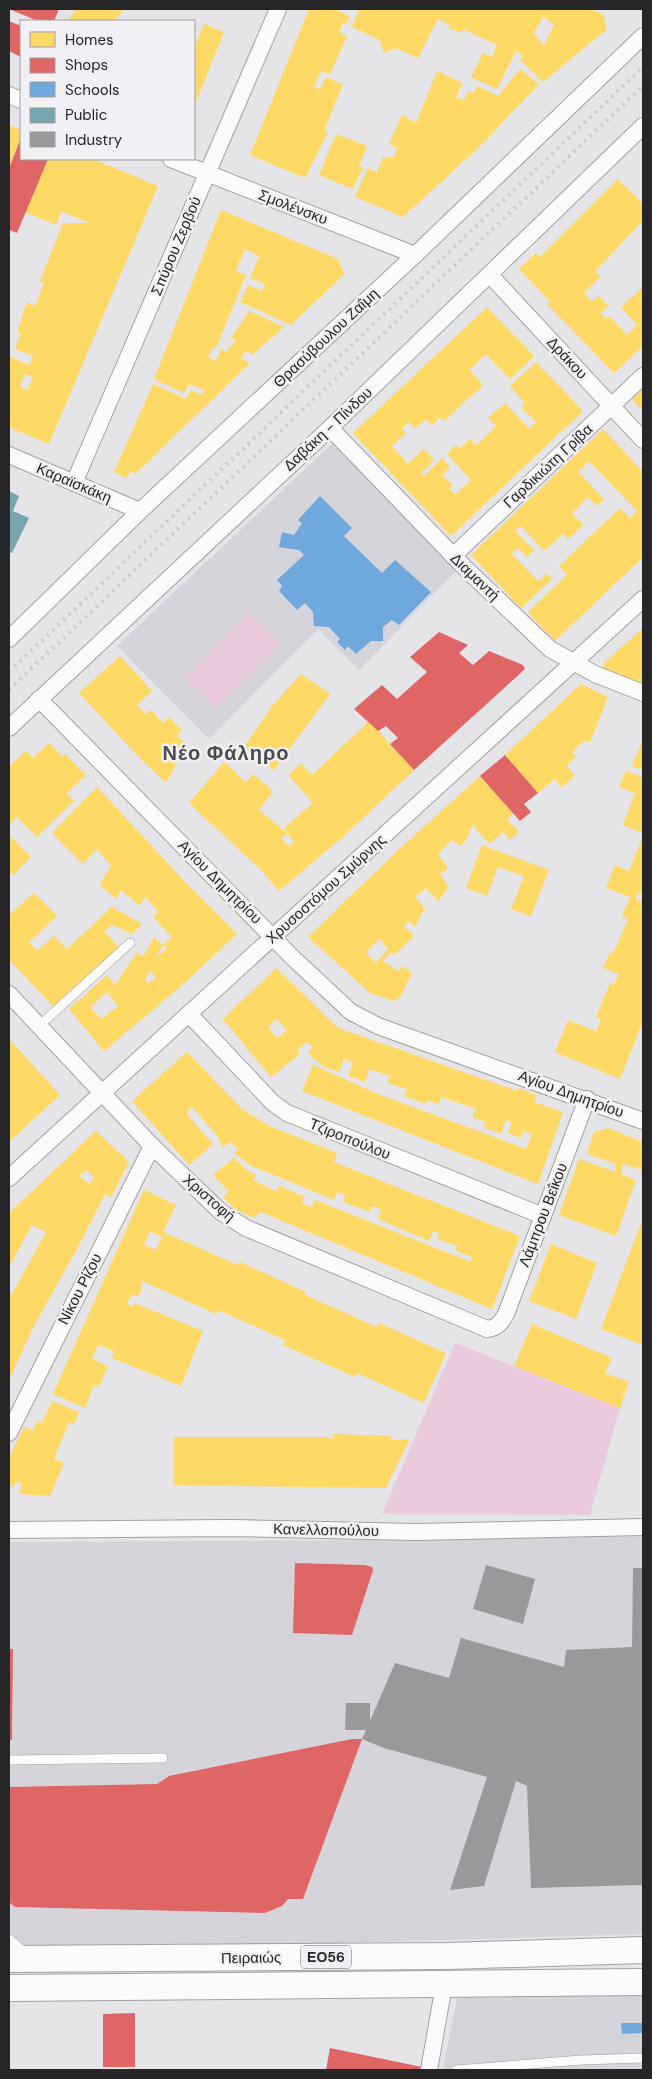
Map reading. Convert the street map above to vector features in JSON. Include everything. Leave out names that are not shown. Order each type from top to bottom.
[{"type":"main road","name":"Πειραιώς","points":[[20,1958],[449,1956],[643,1950]]},
{"type":"main road","name":"Πειραιώς","points":[[9,1988],[643,1982]]},
{"type":"street","name":"Σπύρου Ζερβού","points":[[74,483],[278,9]]},
{"type":"street","name":"Θρασύβουλου Ζαΐμη","points":[[9,639],[140,511],[416,255],[643,36]]},
{"type":"street","name":"Δαβάκη - Πίνδου","points":[[9,728],[330,428],[490,276],[643,126]]},
{"type":"street","name":"Σμολένσκυ","points":[[174,160],[416,255]]},
{"type":"street","name":"Δράκου","points":[[490,276],[643,440]]},
{"type":"street","name":"Γαρδικιώτη Γρίβα","points":[[453,556],[643,376]]},
{"type":"street","name":"Διαμαντή","points":[[330,428],[453,556],[550,649],[595,674],[643,693]]},
{"type":"street","name":"Καραϊσκάκη","points":[[9,455],[140,511]]},
{"type":"street","name":"Χρυσοστόμου Σμύρνης","points":[[9,1178],[643,599]]},
{"type":"street","name":"Αγίου Δημητρίου","points":[[39,699],[294,958],[351,1012],[364,1020],[642,1117]]},
{"type":"street","name":"Χριστοφή","points":[[9,994],[152,1146],[221,1212],[246,1228],[478,1326],[494,1328]]},
{"type":"street","name":"Τζιροπούλου","points":[[189,1014],[273,1103],[287,1113],[543,1216]]},
{"type":"street","name":"Λάμπρου Βεΐκου","points":[[494,1328],[501,1323],[506,1314],[587,1099]]},
{"type":"street","name":"Νίκου Ρίζου","points":[[9,1433],[152,1146]]},
{"type":"street","name":"Κανελλοπούλου","points":[[9,1530],[230,1528],[416,1532],[643,1527]]},
{"type":"street","points":[[428,2070],[444,1985]]},
{"type":"lane","points":[[39,1026],[130,943]]},
{"type":"lane","points":[[9,1760],[163,1758]]},
{"type":"lane","points":[[9,1939],[20,1958]]},
{"type":"lane","points":[[456,2070],[581,2060],[643,2058]]},
{"type":"shaded area","points":[[334,442],[457,570],[359,670],[318,629],[209,739],[117,646]]},
{"type":"shaded area","points":[[249,613],[281,645],[216,707],[185,678]]},
{"type":"shaded area","points":[[455,1343],[620,1408],[590,1515],[382,1514]]},
{"type":"shaded area","points":[[643,1536],[643,1934],[9,1953],[9,1542],[420,1540]]},
{"type":"shaded area","points":[[643,1994],[643,2070],[443,2070],[457,1998]]},
{"type":"building: Homes","points":[[76,9],[124,9],[115,20],[69,20]]},
{"type":"building: Homes","points":[[309,9],[338,9],[338,11],[350,16],[346,24],[343,22],[339,32],[347,36],[330,74],[321,71],[314,87],[320,89],[326,77],[343,84],[324,131],[328,132],[305,178],[250,155]]},
{"type":"building: Homes","points":[[359,9],[591,9],[603,14],[607,29],[543,82],[520,60],[523,55],[516,51],[497,89],[471,77],[483,53],[492,57],[497,45],[463,29],[462,33],[448,28],[450,24],[438,19],[418,58],[395,48],[384,53],[380,40],[352,27]],"holes":[[[543,16],[554,25],[544,45],[534,34]]]},
{"type":"building: Homes","points":[[204,24],[224,32],[195,104],[195,42]]},
{"type":"building: Homes","points":[[520,69],[539,84],[477,149],[403,217],[355,197],[368,168],[377,173],[383,157],[393,158],[397,148],[389,144],[402,115],[416,123],[437,71],[462,83],[456,98],[464,100],[468,91],[474,93],[477,86],[498,96]]},
{"type":"building: Homes","points":[[9,125],[20,130],[20,140],[9,163]]},
{"type":"building: Homes","points":[[336,134],[367,146],[359,166],[363,167],[353,189],[319,175]]},
{"type":"building: Homes","points":[[48,160],[95,160],[158,186],[49,444],[9,427],[9,356],[29,365],[33,356],[15,349],[21,334],[17,332],[27,302],[35,306],[44,283],[40,281],[63,223],[89,223],[61,211],[56,225],[25,212]],"holes":[[[25,374],[33,377],[27,390],[20,387]]]},
{"type":"building: Homes","points":[[618,179],[643,204],[643,221],[595,271],[600,277],[584,293],[592,301],[599,296],[608,306],[600,313],[606,319],[609,316],[627,335],[637,325],[621,307],[643,287],[643,346],[614,373],[547,304],[550,301],[519,269],[536,253],[540,257]]},
{"type":"building: Homes","points":[[221,210],[338,259],[344,274],[291,325],[240,302],[248,285],[262,291],[265,284],[250,278],[259,256],[245,249],[236,271],[246,275],[216,348],[213,347],[208,357],[216,361],[221,349],[226,352],[236,340],[231,338],[249,311],[284,327],[252,355],[247,351],[240,358],[250,363],[135,474],[131,471],[126,478],[114,472],[153,384],[186,399],[191,390],[201,395],[205,390],[189,384],[184,393],[154,379]]},
{"type":"building: Homes","points":[[487,307],[534,356],[510,379],[486,354],[469,370],[483,385],[444,421],[440,417],[432,425],[426,419],[415,429],[409,422],[402,428],[406,433],[392,446],[408,464],[424,449],[434,460],[421,473],[424,476],[442,458],[450,467],[442,475],[453,485],[449,488],[455,495],[471,480],[447,454],[456,445],[459,449],[470,439],[476,445],[496,426],[488,418],[505,403],[529,429],[536,422],[521,407],[525,403],[510,386],[536,362],[583,411],[451,536],[353,433]]},
{"type":"building: Homes","points":[[643,389],[643,411],[632,399]]},
{"type":"building: Homes","points":[[603,429],[643,472],[643,557],[555,641],[528,612],[567,575],[559,566],[620,508],[630,518],[637,511],[589,461],[578,472],[604,499],[597,506],[588,497],[572,513],[583,525],[568,539],[563,534],[544,551],[521,526],[515,531],[534,550],[527,557],[518,548],[511,553],[538,581],[547,573],[552,579],[521,608],[471,555]]},
{"type":"building: Homes","points":[[643,628],[643,683],[604,669],[604,663]]},
{"type":"building: Homes","points":[[120,656],[152,691],[137,705],[146,714],[151,710],[163,723],[169,717],[182,730],[177,736],[187,744],[166,783],[79,693]]},
{"type":"building: Homes","points":[[301,674],[330,694],[274,770],[243,749],[272,706]]},
{"type":"building: Homes","points":[[581,684],[608,697],[590,742],[583,741],[572,753],[576,757],[566,765],[575,776],[562,787],[555,779],[538,793],[505,755]]},
{"type":"building: Homes","points":[[369,721],[414,770],[344,836],[279,891],[261,870],[189,803],[224,762],[246,782],[253,774],[273,791],[259,810],[287,833],[284,828],[313,803],[288,775],[301,763],[312,775]],"holes":[[[287,833],[294,842],[289,846],[281,838]]]},
{"type":"building: Homes","points":[[643,738],[643,770],[632,766]]},
{"type":"building: Homes","points":[[49,743],[63,757],[65,754],[86,775],[67,793],[74,801],[37,837],[17,817],[9,824],[9,767],[26,751],[33,758]]},
{"type":"building: Homes","points":[[626,771],[643,777],[643,833],[623,825],[635,793],[619,787]]},
{"type":"building: Homes","points":[[480,776],[514,813],[507,819],[519,832],[510,840],[503,832],[490,844],[472,825],[467,838],[461,846],[451,840],[438,854],[448,868],[440,874],[449,887],[438,901],[426,888],[415,897],[425,908],[415,927],[409,921],[404,926],[414,936],[394,955],[391,952],[382,961],[398,971],[402,966],[412,973],[401,996],[395,1001],[370,993],[308,937],[395,853]],"holes":[[[380,939],[388,949],[375,963],[366,952]]]},
{"type":"building: Homes","points":[[97,787],[187,884],[237,934],[180,987],[104,1051],[69,1009],[107,975],[115,985],[137,952],[143,957],[154,937],[163,945],[172,937],[153,917],[158,912],[146,897],[139,905],[121,890],[116,899],[100,885],[111,865],[96,849],[83,864],[52,833]],"holes":[[[163,945],[167,948],[155,959]],[[150,970],[156,978],[149,983],[145,980]],[[107,992],[118,1006],[101,1019],[90,1007]]]},
{"type":"building: Homes","points":[[9,835],[31,857],[14,875],[9,872]]},
{"type":"building: Homes","points":[[643,836],[643,894],[638,892],[635,899],[643,902],[643,1021],[620,1079],[555,1052],[568,1020],[596,1031],[601,1019],[596,1017],[610,983],[614,984],[619,974],[603,968],[610,952],[613,954],[628,919],[622,916],[630,897],[606,888],[615,865],[629,871]]},
{"type":"building: Homes","points":[[482,845],[549,870],[531,916],[511,909],[524,876],[498,867],[487,896],[466,888]]},
{"type":"building: Homes","points":[[34,893],[57,916],[29,942],[37,951],[54,936],[67,949],[112,907],[142,924],[132,934],[112,925],[104,931],[119,947],[53,1006],[9,960],[9,915]]},
{"type":"building: Homes","points":[[276,968],[338,1028],[517,1091],[518,1088],[537,1095],[534,1102],[563,1112],[538,1184],[302,1091],[313,1065],[378,1094],[526,1149],[532,1134],[523,1131],[521,1138],[508,1133],[512,1122],[506,1120],[501,1134],[483,1127],[486,1122],[472,1117],[476,1109],[441,1097],[439,1104],[427,1100],[426,1104],[404,1096],[407,1089],[387,1083],[390,1076],[369,1069],[365,1082],[348,1076],[353,1063],[344,1059],[339,1072],[324,1067],[308,1053],[313,1047],[307,1042],[297,1050],[300,1054],[271,1077],[223,1019]],"holes":[[[276,1019],[287,1030],[277,1038],[268,1027]]]},
{"type":"building: Homes","points":[[9,1039],[60,1095],[9,1142]]},
{"type":"building: Homes","points":[[187,1052],[242,1109],[269,1126],[337,1153],[334,1162],[520,1236],[492,1309],[261,1212],[254,1218],[235,1209],[223,1197],[229,1191],[213,1175],[234,1158],[248,1171],[256,1175],[253,1180],[276,1191],[280,1186],[305,1197],[302,1203],[312,1207],[315,1200],[471,1262],[472,1257],[456,1251],[457,1246],[437,1239],[439,1233],[433,1231],[429,1241],[378,1219],[382,1210],[372,1206],[370,1212],[343,1202],[345,1195],[337,1192],[334,1200],[252,1166],[234,1153],[238,1149],[230,1142],[223,1147],[216,1134],[192,1107],[186,1113],[213,1144],[189,1165],[132,1101]]},
{"type":"building: Homes","points":[[608,1128],[643,1142],[643,1177],[641,1177],[642,1170],[623,1164],[621,1174],[636,1180],[616,1236],[559,1215],[579,1159],[615,1172],[616,1164],[587,1154],[594,1132]]},
{"type":"building: Homes","points":[[96,1131],[129,1162],[111,1197],[105,1194],[34,1326],[9,1380],[9,1292],[12,1294],[46,1232],[32,1225],[9,1267],[9,1213]],"holes":[[[86,1170],[94,1177],[90,1184],[79,1176]]]},
{"type":"building: Homes","points":[[144,1190],[176,1205],[163,1232],[238,1265],[240,1262],[306,1292],[305,1295],[377,1327],[379,1323],[446,1353],[424,1403],[357,1373],[355,1377],[283,1345],[285,1340],[218,1310],[216,1314],[142,1281],[138,1297],[132,1294],[127,1304],[133,1307],[134,1303],[203,1331],[181,1386],[112,1358],[114,1351],[98,1345],[92,1359],[108,1366],[99,1387],[94,1385],[85,1408],[53,1394]],"holes":[[[150,1231],[162,1237],[156,1250],[144,1245]]]},
{"type":"building: Homes","points":[[643,1218],[643,1345],[601,1329]]},
{"type":"building: Homes","points":[[551,1244],[597,1263],[576,1319],[529,1301]]},
{"type":"building: Homes","points":[[532,1324],[612,1358],[605,1373],[629,1382],[620,1408],[514,1366]]},
{"type":"building: Homes","points":[[52,1401],[79,1412],[74,1424],[69,1422],[54,1459],[64,1463],[50,1496],[19,1494],[22,1484],[16,1481],[13,1488],[9,1484],[9,1458],[24,1427],[33,1431],[37,1421],[42,1423]]},
{"type":"building: Homes","points":[[334,1434],[392,1436],[391,1440],[410,1439],[386,1488],[174,1485],[174,1437],[325,1437],[334,1439]]},
{"type":"building: Shops","points":[[9,9],[59,9],[54,20],[36,20]]},
{"type":"building: Shops","points":[[9,21],[20,26],[20,56],[9,51]]},
{"type":"building: Shops","points":[[20,140],[20,160],[48,160],[17,233],[9,230],[9,168]]},
{"type":"building: Shops","points":[[439,632],[468,645],[459,653],[473,665],[489,651],[523,665],[525,669],[414,770],[390,744],[398,738],[386,726],[378,731],[354,709],[382,685],[397,699],[427,672],[410,657]]},
{"type":"building: Shops","points":[[505,755],[538,793],[524,804],[531,812],[520,821],[480,776]]},
{"type":"building: Shops","points":[[295,1563],[365,1565],[372,1567],[373,1570],[352,1635],[293,1633]]},
{"type":"building: Shops","points":[[9,1649],[13,1649],[12,1740],[9,1740]]},
{"type":"building: Shops","points":[[352,1739],[362,1739],[303,1899],[288,1899],[282,1906],[265,1913],[15,1907],[9,1902],[9,1787],[157,1784],[169,1776]]},
{"type":"building: Shops","points":[[135,2013],[135,2067],[103,2067],[103,2014]]},
{"type":"building: Shops","points":[[330,2048],[422,2067],[421,2070],[326,2070]]},
{"type":"building: Schools","points":[[320,496],[352,528],[344,536],[382,573],[395,560],[431,592],[399,625],[392,620],[383,627],[383,641],[371,641],[356,654],[348,646],[345,650],[337,642],[340,639],[329,627],[314,626],[313,612],[305,603],[297,610],[279,591],[282,586],[277,580],[304,555],[299,550],[279,547],[282,532],[294,535],[302,523],[298,520]]},
{"type":"building: Schools","points":[[621,2023],[643,2023],[643,2033],[622,2034]]},
{"type":"building: Public","points":[[9,491],[19,496],[13,511],[29,518],[12,553],[9,552]]},
{"type":"building: Industry","points":[[486,1565],[535,1579],[523,1624],[473,1609]]},
{"type":"building: Industry","points":[[633,1568],[643,1568],[643,1885],[531,1888],[527,1786],[516,1781],[484,1886],[450,1890],[487,1777],[384,1748],[362,1739],[366,1730],[345,1730],[346,1703],[370,1703],[370,1721],[395,1663],[449,1678],[461,1638],[564,1667],[566,1650],[632,1647]]},
{"type":"railway","points":[[9,672],[643,67]]},
{"type":"railway","points":[[9,690],[643,86]]},
{"type":"district","name":"Νέο Φάληρο","points":[[226,753]]}]
